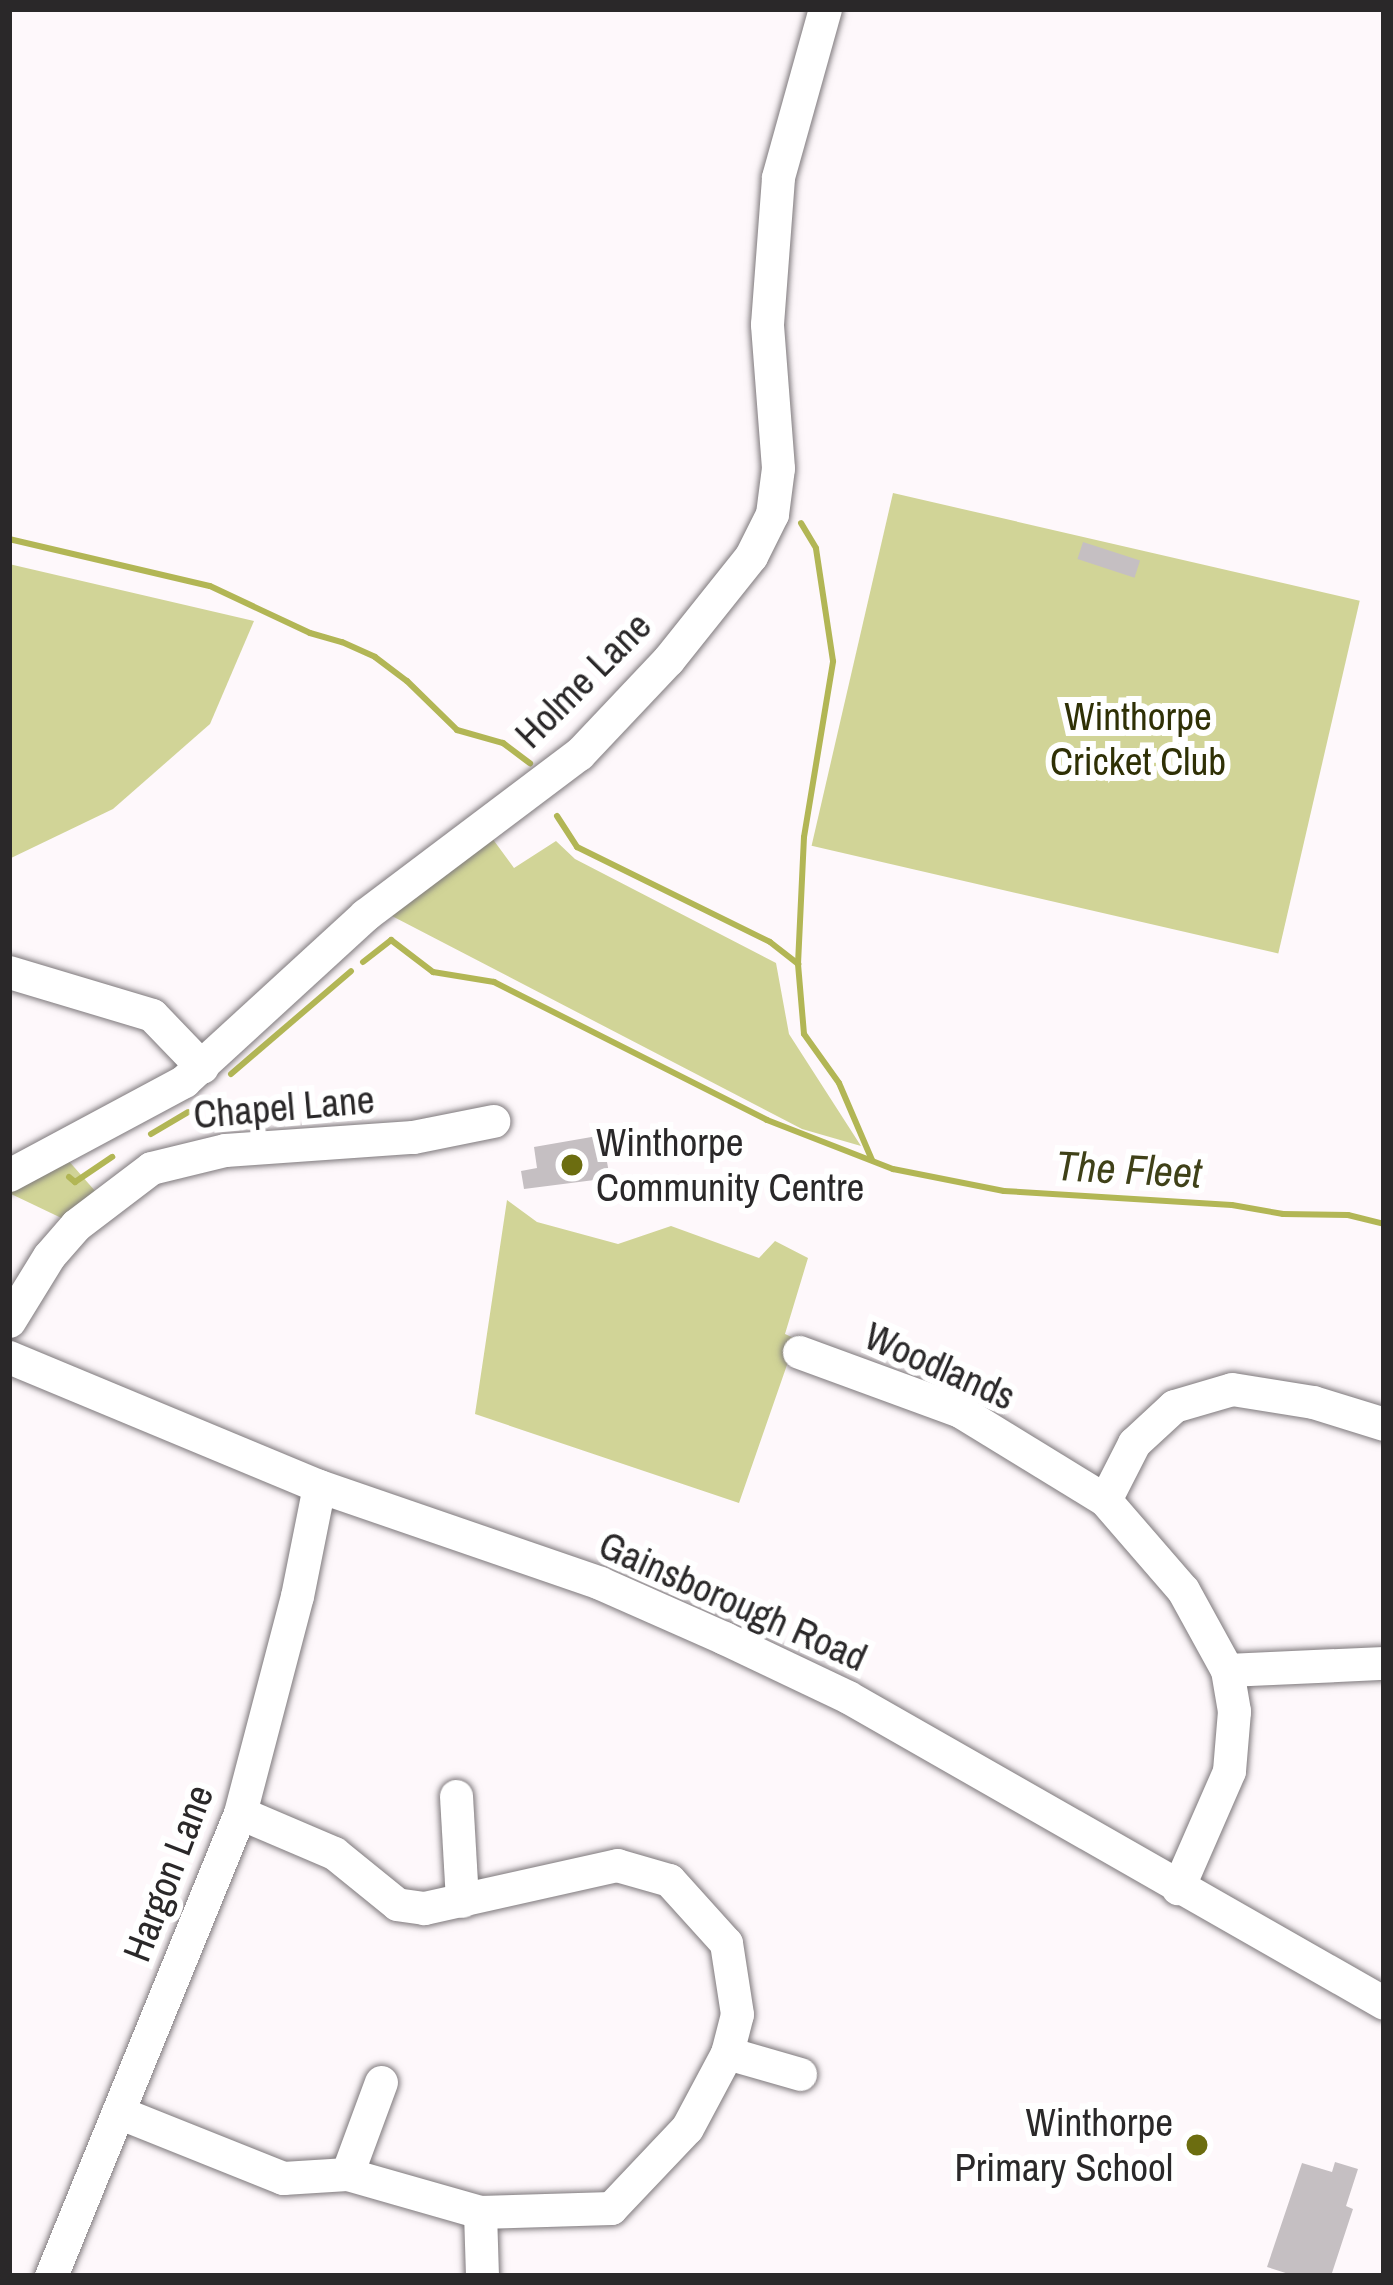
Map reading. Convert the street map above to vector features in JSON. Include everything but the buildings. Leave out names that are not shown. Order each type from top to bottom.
[{"type":"street","name":"Holme Lane","points":[[9,1175],[202,1066],[365,915],[579,754],[668,660],[751,556],[772,514],[778,468],[767,324],[778,177],[825,9]]},
{"type":"street","points":[[9,972],[152,1015],[202,1066]]},
{"type":"street","name":"Chapel Lane","points":[[9,1321],[49,1256],[76,1225],[151,1168],[225,1150],[413,1137],[493,1121]]},
{"type":"street","name":"Woodlands","points":[[799,1352],[960,1411],[1105,1500],[1183,1589],[1227,1670],[1234,1711],[1229,1771],[1178,1888]]},
{"type":"street","name":"Gainsborough Road","points":[[9,1357],[319,1486],[600,1582],[724,1638],[848,1697],[1384,2003]]},
{"type":"street","points":[[1105,1500],[1134,1443],[1174,1406],[1232,1389],[1313,1402],[1384,1424]]},
{"type":"street","name":"Hargon Lane","points":[[51,2276],[240,1813],[297,1596],[319,1486]]},
{"type":"street","points":[[1227,1670],[1384,1663]]},
{"type":"street","points":[[459,1795],[462,1901]]},
{"type":"street","points":[[118,2112],[283,2178],[347,2174],[480,2212],[611,2208],[687,2128],[727,2053],[736,2014],[726,1943],[669,1880],[617,1865],[424,1908],[398,1904],[334,1853],[240,1813]]},
{"type":"street","points":[[727,2053],[800,2074]]},
{"type":"street","points":[[347,2174],[382,2082]]},
{"type":"street","points":[[480,2212],[482,2276]]},
{"type":"green space","name":"Winthorpe Cricket Club","points":[[893,493],[1360,601],[1278,953],[812,846]]},
{"type":"green space","points":[[9,564],[254,621],[210,724],[113,809],[9,859]]},
{"type":"green space","points":[[492,838],[514,868],[556,841],[575,859],[776,963],[789,1034],[861,1146],[802,1129],[390,915]]},
{"type":"green space","points":[[60,1151],[103,1200],[76,1225],[9,1193],[9,1175]]},
{"type":"green space","points":[[507,1200],[537,1222],[618,1244],[671,1226],[759,1258],[775,1241],[808,1258],[785,1334],[796,1339],[739,1503],[475,1414]]},
{"type":"waterway","points":[[798,964],[804,837],[833,661],[816,548],[801,523]]},
{"type":"waterway","points":[[9,539],[210,586],[310,633],[342,642],[375,657],[407,681],[457,730],[503,743],[530,763]]},
{"type":"waterway","points":[[557,816],[577,847],[770,942],[798,964],[804,1034],[839,1083],[872,1160]]},
{"type":"waterway","name":"The Fleet","points":[[363,962],[391,940],[433,972],[494,982],[767,1120],[893,1169],[1004,1191],[1348,1215],[1384,1224]]},
{"type":"waterway","points":[[231,1074],[351,971]]},
{"type":"waterway","points":[[151,1134],[188,1112]]},
{"type":"waterway","points":[[69,1177],[75,1182],[112,1157]]},
{"type":"place","name":"Winthorpe Community Centre","points":[[572,1165]]},
{"type":"place","name":"Winthorpe Primary School","points":[[1197,2145]]}]
